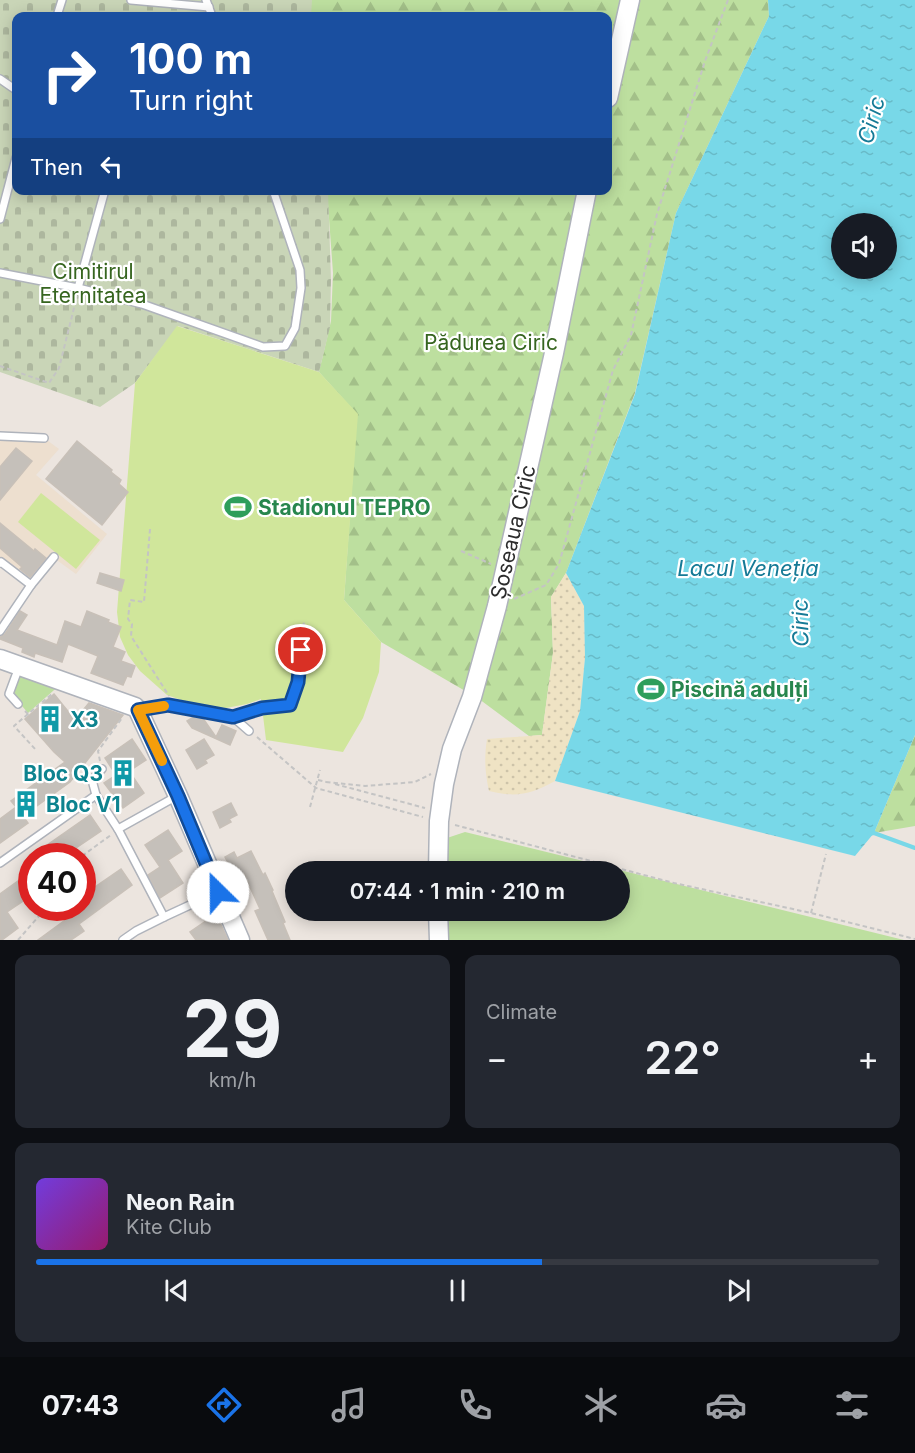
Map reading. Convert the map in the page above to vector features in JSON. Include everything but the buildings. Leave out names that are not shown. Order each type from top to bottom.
[{"type":"street","points":[[612,80],[630,0]]},
{"type":"street","name":"Șoseaua Ciric","points":[[439,861],[444,818],[444,784],[449,761],[472,697],[497,606],[554,353],[586,195]]},
{"type":"street","points":[[0,659],[134,708],[178,796],[240,940]]},
{"type":"street","points":[[438,921],[439,940]]},
{"type":"lane","points":[[131,0],[207,3]]},
{"type":"lane","points":[[0,219],[12,173]]},
{"type":"lane","points":[[78,288],[104,195]]},
{"type":"lane","points":[[0,273],[78,288],[142,304],[263,347],[285,346],[295,328],[301,288],[300,270],[275,195]]},
{"type":"lane","points":[[0,436],[44,438]]},
{"type":"lane","points":[[0,631],[31,585],[54,557]]},
{"type":"lane","points":[[0,562],[31,585]]},
{"type":"lane","points":[[134,708],[168,705],[233,717],[262,708],[290,705],[298,682],[301,650]]},
{"type":"lane","points":[[18,704],[9,694],[20,666]]},
{"type":"lane","points":[[233,717],[249,731]]},
{"type":"lane","points":[[102,769],[92,780],[96,795],[118,829],[164,917]]},
{"type":"lane","points":[[0,863],[96,795]]},
{"type":"lane","points":[[118,829],[178,796]]},
{"type":"lane","points":[[123,940],[136,931],[218,892]]},
{"type":"path","points":[[497,606],[546,585],[559,564],[613,370],[631,335],[657,214],[705,61],[728,0]]},
{"type":"path","points":[[0,366],[49,383],[59,368],[78,288]]},
{"type":"path","points":[[150,528],[144,602],[130,600],[128,619],[132,624],[131,636],[170,696],[168,705]]},
{"type":"path","points":[[461,551],[505,570]]},
{"type":"path","points":[[301,650],[304,621]]},
{"type":"path","points":[[36,750],[14,726],[66,682]]},
{"type":"path","points":[[18,704],[28,714]]},
{"type":"path","points":[[102,769],[98,751],[134,708]]},
{"type":"path","points":[[249,731],[316,788],[421,816]]},
{"type":"path","points":[[326,782],[365,786],[415,782],[449,761]]},
{"type":"path","points":[[310,807],[320,770]]},
{"type":"path","points":[[318,780],[674,883],[915,939]]},
{"type":"path","points":[[96,846],[118,829]]},
{"type":"path","points":[[811,913],[826,854]]},
{"type":"path","points":[[18,940],[35,921]]},
{"type":"shaded area","points":[[0,436],[44,438],[59,449],[36,475],[107,534],[76,574],[54,558],[31,585],[0,561]]},
{"type":"green space","name":"Cimitirul Eternitatea","points":[[0,0],[312,0],[311,12],[12,12],[12,195],[328,195],[330,327],[319,372],[178,326],[135,383],[100,407],[0,372]]},
{"type":"green space","name":"Pădurea Ciric","points":[[311,0],[768,0],[769,16],[676,213],[635,393],[566,573],[551,597],[553,653],[542,735],[529,736],[479,699],[381,642],[344,600],[357,414],[319,372],[331,321],[333,273],[327,195],[612,195],[612,12],[310,12]]},
{"type":"green space","name":"Stadionul TEPRO","points":[[177,326],[319,372],[358,414],[344,600],[381,642],[379,672],[363,718],[343,752],[266,740],[261,699],[226,708],[203,706],[167,695],[140,671],[128,655],[120,637],[117,612],[135,383]]},
{"type":"green space","points":[[41,493],[100,540],[76,569],[18,522]]},
{"type":"green space","points":[[21,669],[62,683],[28,713],[11,693]]},
{"type":"green space","points":[[915,735],[915,826],[874,833]]},
{"type":"green space","points":[[465,832],[583,861],[447,861],[447,838]]},
{"type":"green space","points":[[630,873],[904,940],[447,940],[447,921],[630,921]]},
{"type":"sand","points":[[566,573],[584,606],[585,658],[580,711],[555,781],[524,794],[489,791],[485,765],[487,739],[542,735],[553,653],[551,597]]},
{"type":"water","name":"Lacul Veneția","points":[[768,0],[915,0],[915,735],[874,833],[855,856],[555,781],[580,711],[585,658],[584,606],[566,573],[635,394],[676,213],[769,16]]},
{"type":"waterway","name":"Ciric","points":[[869,834],[874,833],[915,848]]},
{"type":"slow traffic","points":[[162,761],[138,710],[164,706]]},
{"type":"place","name":"Stadionul TEPRO","points":[[238,507]]},
{"type":"place","name":"Piscină adulți","points":[[651,689]]},
{"type":"place","name":"X3","points":[[50,719]]},
{"type":"place","name":"Bloc Q3","points":[[123,773]]},
{"type":"place","name":"Bloc V1","points":[[26,804]]},
{"type":"route","points":[[218,892],[178,796],[138,710],[168,705],[233,717],[262,708],[290,705],[298,682],[301,650]]}]
